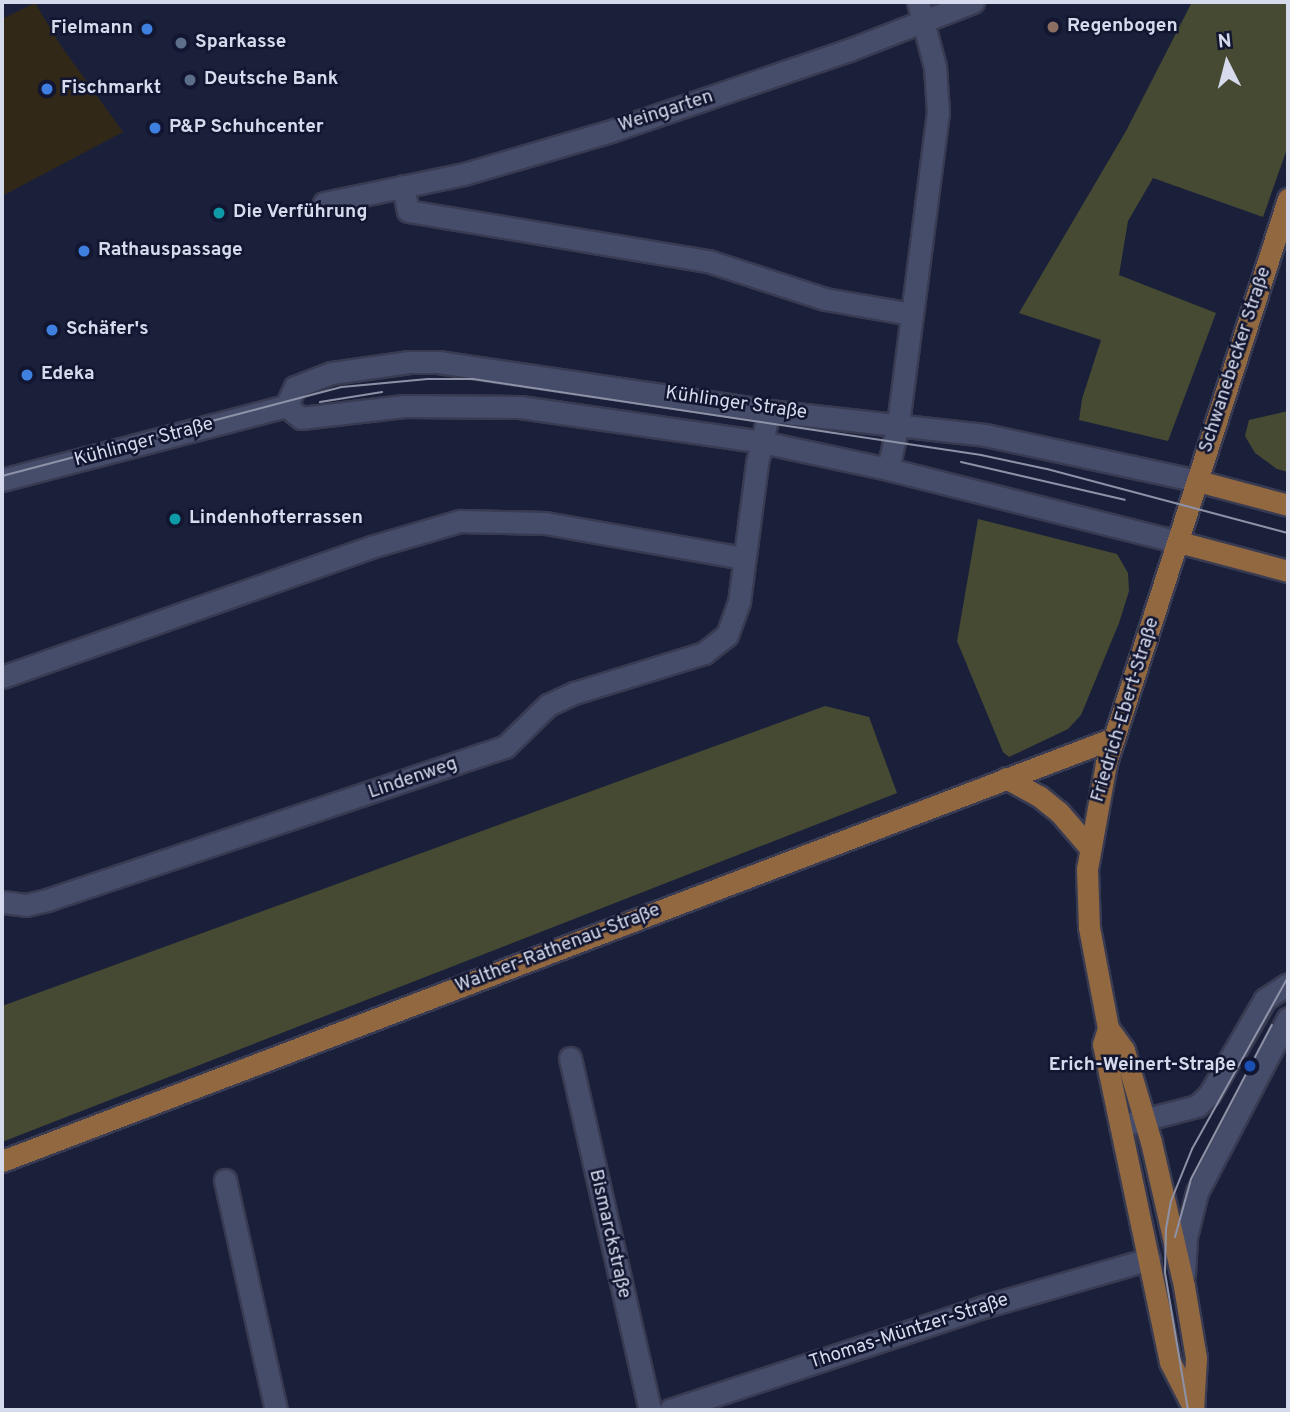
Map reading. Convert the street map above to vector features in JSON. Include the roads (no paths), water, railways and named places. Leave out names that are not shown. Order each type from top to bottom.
[{"type":"main road","name":"Schwanebecker Straße","points":[[1198,481],[1288,199]]},
{"type":"main road","points":[[1198,481],[1288,505]]},
{"type":"main road","name":"Friedrich-Ebert-Straße","points":[[1193,1407],[1196,1359],[1184,1286],[1145,1120],[1124,1050],[1108,1028],[1089,928],[1090,848],[1099,793],[1114,738],[1198,481]]},
{"type":"main road","points":[[1179,542],[1288,571]]},
{"type":"main road","name":"Walther-Rathenau-Straße","points":[[2,1161],[1114,738]]},
{"type":"main road","points":[[1006,778],[1039,796],[1059,812],[1090,848]]},
{"type":"main road","name":"Friedrich-Ebert-Straße","points":[[1108,1028],[1102,1044],[1170,1362],[1193,1407]]},
{"type":"street","name":"Weingarten","points":[[324,203],[464,174],[608,132],[921,12],[973,2]]},
{"type":"street","points":[[888,469],[898,424],[938,113],[935,67],[921,12]]},
{"type":"street","points":[[403,187],[408,211],[708,261],[825,299],[911,314]]},
{"type":"street","name":"Kühlinger Straße","points":[[2,480],[286,405],[295,387],[332,373],[409,362],[438,362],[769,411],[985,435],[1198,481]]},
{"type":"street","name":"Kühlinger Straße","points":[[286,405],[300,418],[404,406],[520,407],[762,442],[888,469],[1179,542]]},
{"type":"street","name":"Lindenweg","points":[[2,902],[26,905],[47,900],[506,747],[548,705],[574,693],[704,653],[727,635],[739,602],[762,442],[769,411]]},
{"type":"street","points":[[2,677],[371,547],[460,521],[545,523],[744,558]]},
{"type":"street","points":[[1120,1126],[1197,1106],[1209,1095],[1265,999],[1286,984]]},
{"type":"street","points":[[1184,1286],[1186,1237],[1197,1192],[1288,1018]]},
{"type":"street","name":"Bismarckstraße","points":[[570,1059],[650,1410]]},
{"type":"street","points":[[225,1180],[276,1410]]},
{"type":"street","name":"Thomas-Müntzer-Straße","points":[[670,1410],[983,1307],[1149,1259]]},
{"type":"tram line","points":[[2,476],[342,387],[428,379],[473,379],[981,455],[1047,469],[1288,533]]},
{"type":"tram line","points":[[320,402],[382,392]]},
{"type":"tram line","points":[[961,462],[1125,500]]},
{"type":"tram line","points":[[1188,1410],[1165,1272],[1166,1229],[1171,1201],[1192,1149],[1288,977]]},
{"type":"tram line","points":[[1175,1237],[1191,1179],[1272,1025]]},
{"type":"place","name":"Regenbogen","points":[[1053,27]]},
{"type":"place","name":"Fielmann","points":[[147,29]]},
{"type":"place","name":"Sparkasse","points":[[181,43]]},
{"type":"place","name":"Deutsche Bank","points":[[190,80]]},
{"type":"place","name":"Fischmarkt","points":[[47,89]]},
{"type":"place","name":"P&P Schuhcenter","points":[[155,128]]},
{"type":"place","name":"Die Verführung","points":[[219,213]]},
{"type":"place","name":"Rathauspassage","points":[[84,251]]},
{"type":"place","name":"Schäfer's","points":[[52,330]]},
{"type":"place","name":"Edeka","points":[[27,375]]},
{"type":"place","name":"Lindenhofterrassen","points":[[175,519]]},
{"type":"place","name":"Erich-Weinert-Straße","points":[[1250,1066]]}]
